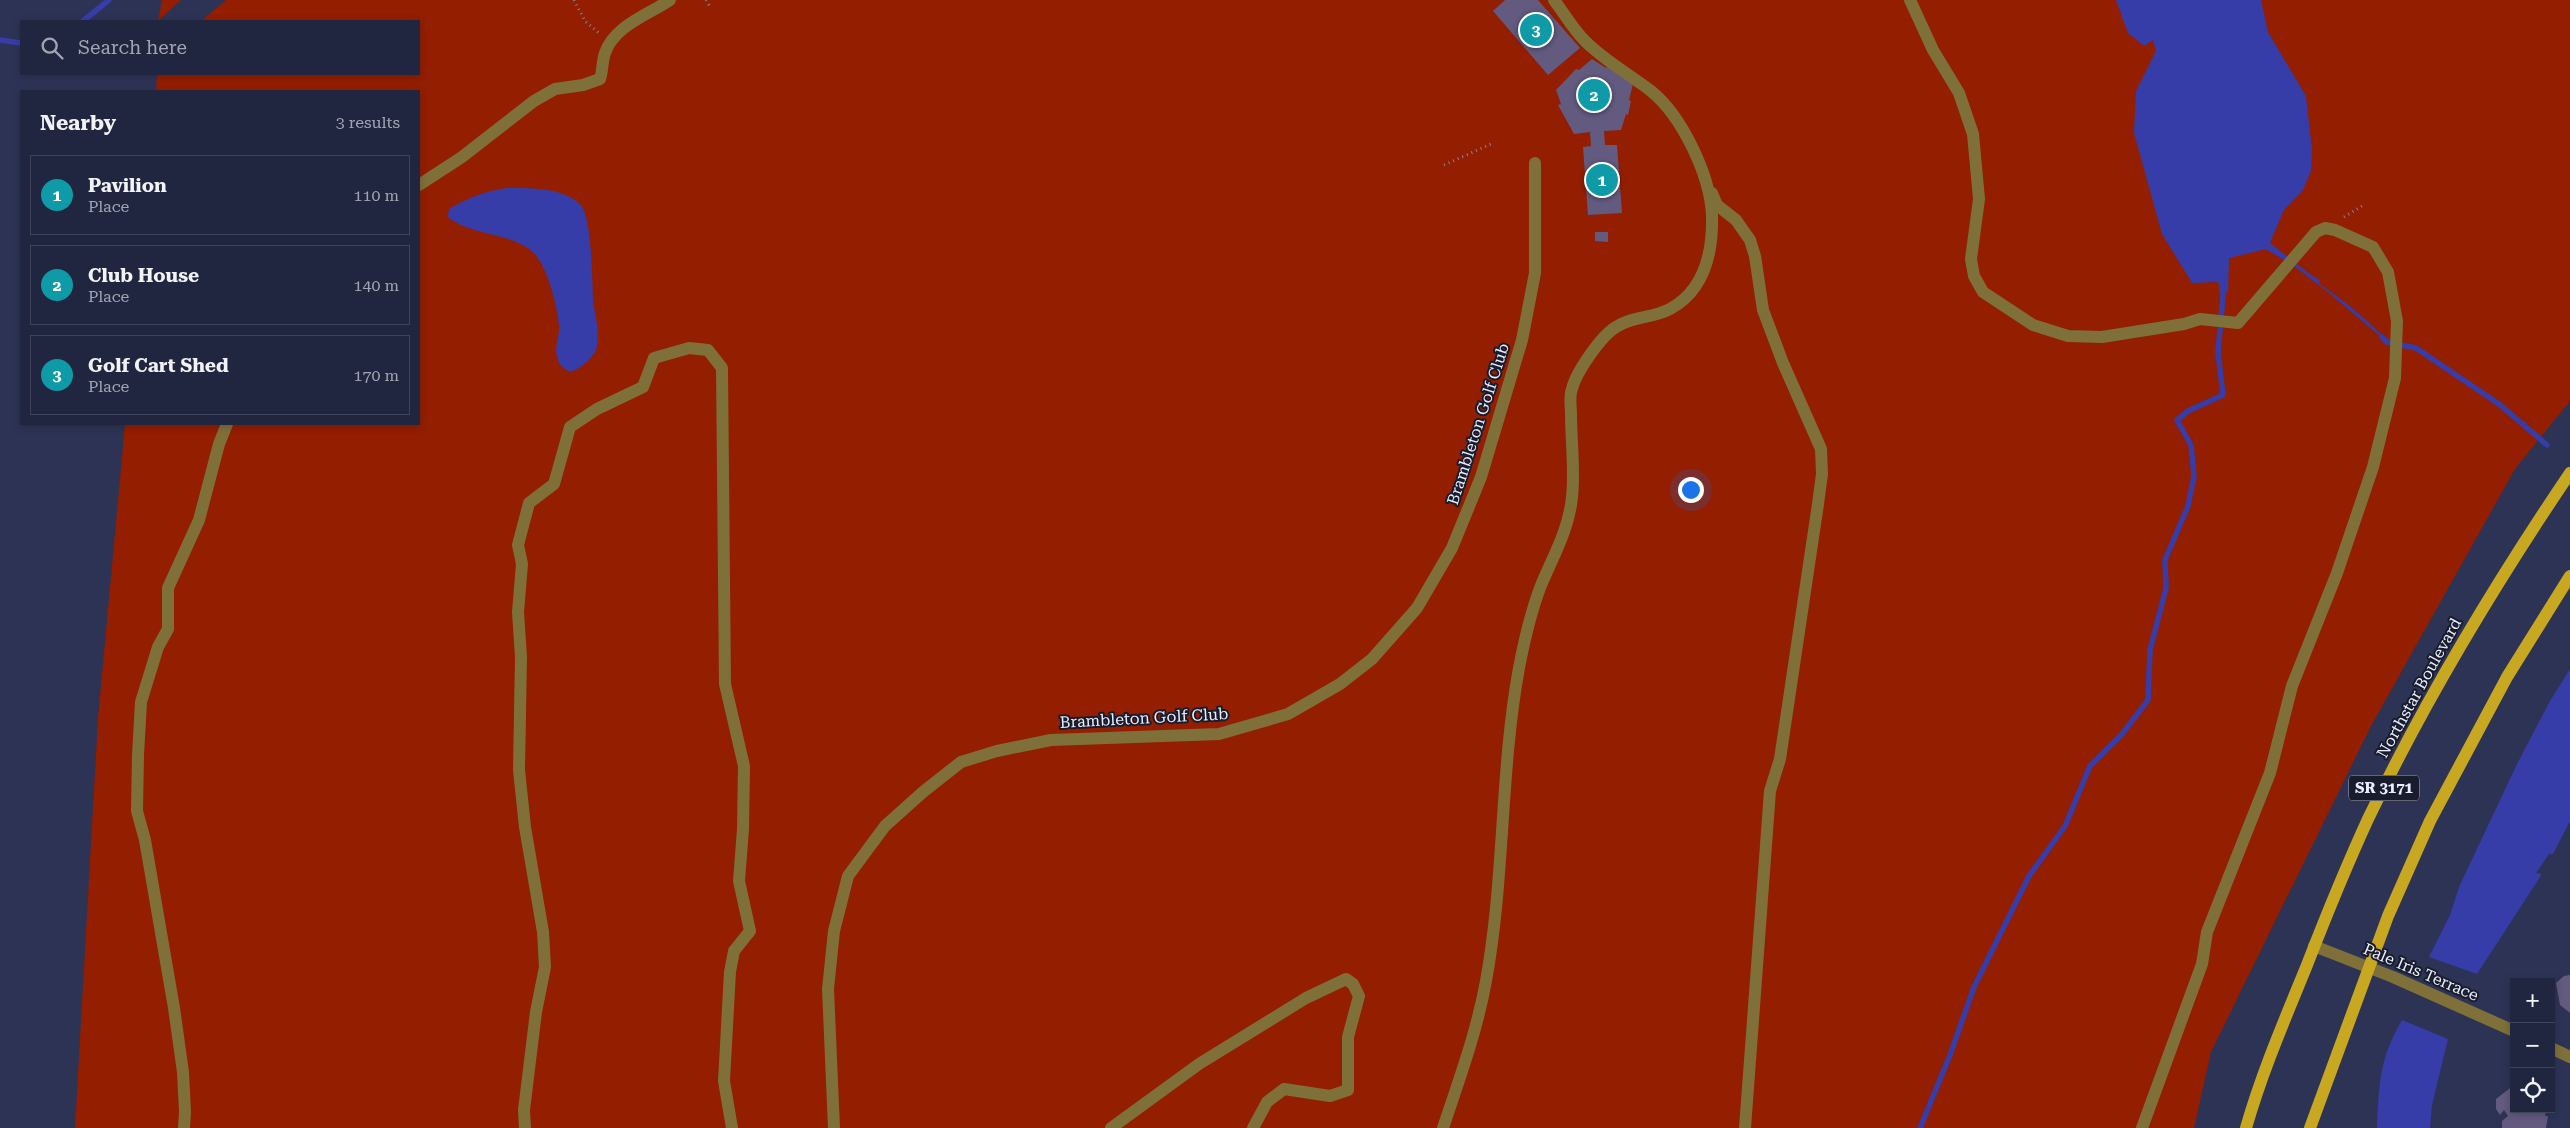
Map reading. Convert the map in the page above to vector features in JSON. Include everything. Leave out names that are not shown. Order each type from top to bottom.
[{"type":"main road","name":"Northstar Boulevard","points":[[2246,1128],[2281,1029],[2368,820],[2438,682],[2517,552],[2570,473]]},
{"type":"main road","name":"SR 3171","points":[[2310,1128],[2368,967],[2388,916],[2430,821],[2507,677],[2570,576]]},
{"type":"street","points":[[420,184],[462,157],[534,101],[555,89],[584,85],[600,79],[604,68],[604,54],[613,39],[622,29],[670,0]]},
{"type":"street","points":[[1554,0],[1582,39],[1606,60],[1651,91],[1670,109],[1682,130],[1717,205],[1736,220],[1750,240],[1755,256],[1763,310],[1783,363],[1821,449],[1822,474],[1780,759],[1770,791],[1745,1128]]},
{"type":"street","points":[[1910,0],[1933,50],[1959,93],[1973,134],[1979,198],[1972,259],[1974,276],[1983,292],[2033,325],[2068,336],[2102,336],[2207,318],[2227,323],[2238,322],[2310,238],[2316,232],[2325,228],[2335,230],[2373,247],[2388,272],[2397,329],[2395,378],[2373,467],[2337,573],[2292,686],[2270,773],[2207,932],[2202,964],[2142,1128]]},
{"type":"street","name":"Brambleton Golf Club","points":[[834,1128],[828,989],[834,931],[848,876],[885,826],[961,762],[997,751],[1051,740],[1219,734],[1288,714],[1340,684],[1372,659],[1417,608],[1452,548],[1481,477],[1522,340],[1535,273],[1535,163]]},
{"type":"street","points":[[1443,1128],[1464,1067],[1486,981],[1498,888],[1504,797],[1519,668],[1540,589],[1559,549],[1572,498],[1571,391],[1582,364],[1615,327],[1639,317],[1669,310],[1688,295],[1704,274],[1712,246],[1712,212],[1708,185]]},
{"type":"street","points":[[525,1128],[524,1110],[535,1022],[545,967],[543,932],[525,827],[519,770],[522,657],[518,612],[522,564],[518,545],[529,503],[554,484],[570,428],[597,409],[642,387],[654,358],[689,348],[708,350],[722,368],[725,684],[744,766],[743,829],[739,881],[750,931],[734,951],[730,972],[724,1080],[732,1128]]},
{"type":"street","points":[[184,1128],[186,1112],[184,1088],[174,1008],[145,840],[137,811],[138,746],[141,702],[158,648],[168,629],[168,588],[199,520],[219,444],[227,425]]},
{"type":"street","name":"Pale Iris Terrace","points":[[2314,946],[2368,967],[2510,1029]]},
{"type":"street","points":[[1111,1128],[1199,1064],[1306,998],[1346,979],[1353,984],[1359,996],[1348,1037],[1348,1090],[1330,1096],[1284,1089],[1266,1102],[1253,1128]]},
{"type":"street","points":[[2555,1050],[2570,1057]]},
{"type":"path","points":[[574,0],[585,21],[596,32],[613,39]]},
{"type":"path","points":[[706,0],[710,6]]},
{"type":"path","points":[[1444,166],[1491,144]]},
{"type":"shaded area","points":[[162,0],[181,0],[159,20]]},
{"type":"shaded area","points":[[226,0],[2570,0],[2570,401],[2515,469],[2371,726],[2211,1052],[2194,1128],[75,1128],[98,718],[125,425],[420,425],[420,90],[156,90],[157,75],[420,75],[420,20],[202,20]]},
{"type":"shaded area","points":[[2116,0],[2261,0],[2268,32],[2306,96],[2312,150],[2311,171],[2303,190],[2284,210],[2270,243],[2320,280],[2319,284],[2355,311],[2382,335],[2387,342],[2328,292],[2294,266],[2266,249],[2229,258],[2228,294],[2217,282],[2192,283],[2162,234],[2134,133],[2136,91],[2156,51],[2153,40],[2144,46],[2128,33]]},
{"type":"shaded area","points":[[507,188],[555,191],[573,198],[584,211],[589,234],[598,339],[595,351],[590,359],[571,372],[562,366],[556,353],[559,330],[557,310],[549,280],[537,257],[519,243],[469,228],[448,217],[449,209],[463,202],[484,193]]},
{"type":"shaded area","points":[[2570,669],[2570,821],[2553,854],[2549,854],[2536,873],[2542,874],[2477,974],[2429,957],[2450,915],[2459,887],[2517,764],[2550,701]]},
{"type":"shaded area","points":[[2402,1020],[2448,1039],[2432,1105],[2430,1128],[2377,1128],[2382,1072],[2394,1034]]},
{"type":"building","points":[[1505,0],[1538,0],[1580,48],[1548,75],[1493,11]]},
{"type":"building","points":[[1592,59],[1606,68],[1608,65],[1633,84],[1628,115],[1626,114],[1621,130],[1604,131],[1605,145],[1617,145],[1622,213],[1588,215],[1583,147],[1591,146],[1590,132],[1574,134],[1558,105],[1561,104],[1556,90],[1576,69],[1579,70]]},
{"type":"building","points":[[1595,232],[1608,232],[1608,242],[1595,241]]},
{"type":"building","points":[[2570,975],[2570,1013],[2560,1005],[2556,983],[2564,976]]},
{"type":"building","points":[[2510,1088],[2510,1113],[2546,1113],[2545,1116],[2548,1116],[2546,1128],[2502,1128],[2502,1121],[2508,1116],[2504,1110],[2500,1115],[2496,1109],[2496,1099]]},
{"type":"waterway","points":[[84,20],[109,0]]},
{"type":"waterway","points":[[0,40],[20,43]]},
{"type":"waterway","points":[[1920,1128],[1950,1055],[1974,987],[2029,876],[2065,826],[2090,766],[2122,734],[2148,700],[2150,650],[2166,588],[2165,560],[2188,506],[2194,476],[2191,445],[2177,420],[2188,411],[2223,395],[2218,352],[2223,297],[2221,280]]},
{"type":"waterway","points":[[2382,337],[2387,342],[2416,348],[2499,404],[2547,445]]},
{"type":"place","name":"Golf Cart Shed","points":[[1536,30]]},
{"type":"place","name":"Club House","points":[[1594,95]]},
{"type":"place","name":"Pavilion","points":[[1602,180]]}]
